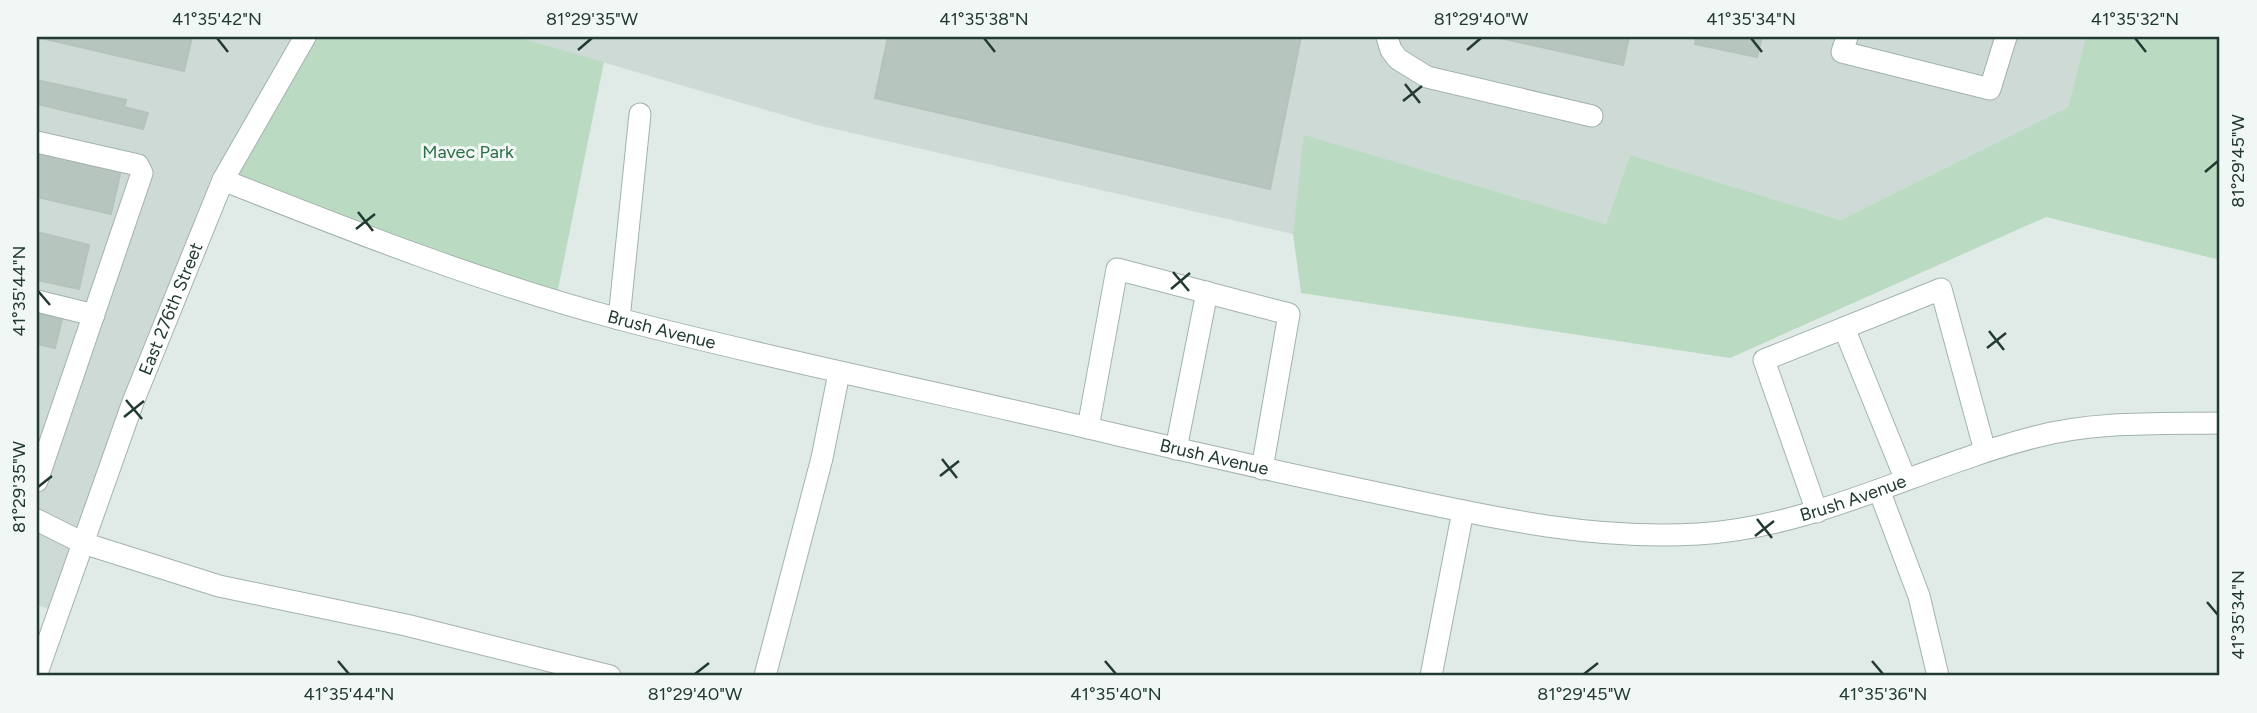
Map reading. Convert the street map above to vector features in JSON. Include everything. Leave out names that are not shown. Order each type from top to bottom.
[{"type":"street","name":"East 276th Street","points":[[37,673],[133,402],[223,180],[305,37]]},
{"type":"street","points":[[1387,37],[1391,50],[1398,59],[1427,77],[1592,116]]},
{"type":"street","points":[[1847,37],[1842,52],[1990,89],[2006,37]]},
{"type":"street","points":[[619,319],[640,114]]},
{"type":"street","points":[[37,142],[138,165],[142,173],[37,481]]},
{"type":"street","name":"Brush Avenue","points":[[223,180],[418,257],[619,319],[839,373],[1502,521],[1603,533],[1686,534],[1761,525],[1816,512],[1880,490],[1905,478],[2041,435],[2098,426],[2220,423]]},
{"type":"street","points":[[1088,428],[1117,269],[1289,314],[1262,469]]},
{"type":"street","points":[[1816,512],[1764,360],[1941,289],[1985,451]]},
{"type":"street","points":[[1175,449],[1207,292]]},
{"type":"street","points":[[37,301],[94,315]]},
{"type":"street","points":[[1844,328],[1905,478]]},
{"type":"street","points":[[765,676],[822,458],[839,373]]},
{"type":"street","points":[[1880,490],[1919,596],[1938,676]]},
{"type":"street","points":[[1431,676],[1463,511]]},
{"type":"street","points":[[37,520],[83,542],[219,586],[406,625],[610,676]]},
{"type":"shaded area","points":[[37,37],[305,37],[223,180],[58,612],[37,605]]},
{"type":"shaded area","points":[[517,37],[2086,37],[2068,107],[1841,220],[1630,155],[1606,224],[1305,136],[1293,234],[817,125]]},
{"type":"green space","name":"Mavec Park","points":[[305,37],[517,37],[604,62],[556,299],[223,180]]},
{"type":"green space","points":[[2086,37],[2220,37],[2220,260],[2046,217],[1730,358],[1301,293],[1293,234],[1304,135],[1606,224],[1630,155],[1841,220],[2068,107]]},
{"type":"building","points":[[37,37],[192,37],[184,71]]},
{"type":"building","points":[[888,37],[1301,37],[1270,189],[875,98]]},
{"type":"building","points":[[1496,37],[1629,37],[1623,65]]},
{"type":"building","points":[[1696,37],[1762,37],[1757,57],[1695,44]]},
{"type":"building","points":[[37,80],[126,100],[124,107],[148,113],[143,129],[37,104]]},
{"type":"building","points":[[37,150],[121,170],[111,214],[37,197]]},
{"type":"building","points":[[37,232],[89,245],[79,289],[37,280]]},
{"type":"building","points":[[37,313],[62,319],[55,348],[37,344]]}]
